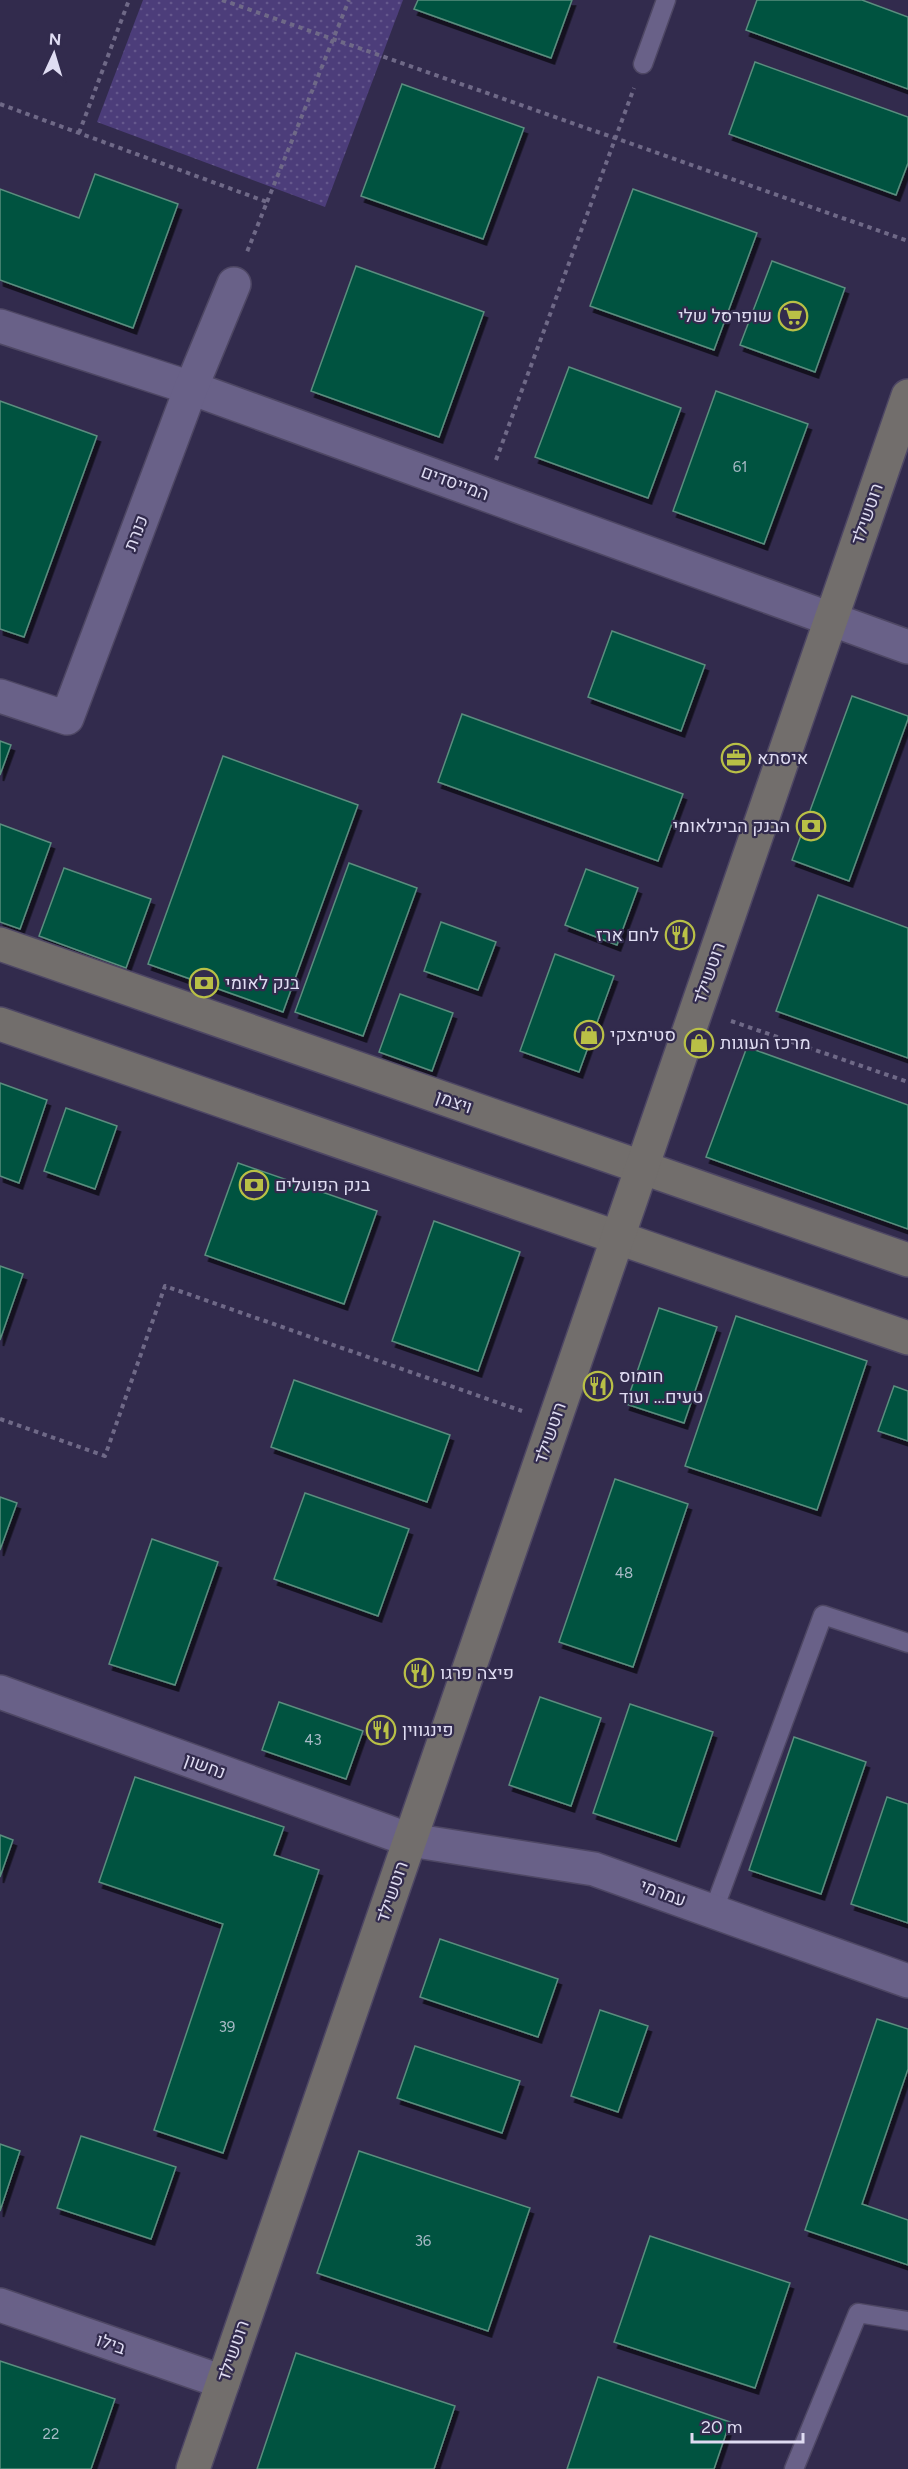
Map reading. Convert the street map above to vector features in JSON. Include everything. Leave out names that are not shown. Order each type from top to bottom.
[{"type":"street","name":"כנרת","points":[[0,696],[67,718],[191,388],[234,284]]},
{"type":"street","name":"המייסדים","points":[[0,326],[191,388],[908,647]]},
{"type":"street","name":"רוטשילד","points":[[193,2469],[908,396]]},
{"type":"street","name":"ויצמן","points":[[0,944],[908,1260]]},
{"type":"street","points":[[0,1024],[908,1338]]},
{"type":"street","name":"נחשון","points":[[0,1692],[410,1840]]},
{"type":"street","name":"עמרמי","points":[[410,1840],[594,1869],[908,1982]]},
{"type":"street","name":"בילו","points":[[0,2305],[223,2382]]},
{"type":"lane","points":[[643,64],[666,0]]},
{"type":"lane","points":[[713,1912],[823,1615],[908,1643]]},
{"type":"lane","points":[[794,2469],[858,2313],[908,2321]]},
{"type":"path","points":[[79,133],[129,0]]},
{"type":"path","points":[[222,0],[908,241]]},
{"type":"path","points":[[234,284],[349,0]]},
{"type":"path","points":[[484,493],[643,64]]},
{"type":"path","points":[[0,104],[267,202]]},
{"type":"path","points":[[696,1009],[908,1082]]},
{"type":"path","points":[[0,1419],[105,1456],[165,1286],[554,1423]]},
{"type":"shaded area","points":[[143,0],[403,0],[325,207],[97,122]]},
{"type":"building","points":[[418,0],[572,0],[551,58],[414,9]]},
{"type":"building","points":[[757,0],[862,0],[908,17],[908,89],[746,30]]},
{"type":"building","points":[[755,62],[908,117],[908,163],[896,195],[729,134]]},
{"type":"building","points":[[402,84],[524,128],[483,239],[361,196]]},
{"type":"building","points":[[95,174],[178,204],[133,328],[0,280],[0,189],[79,218]]},
{"type":"building","points":[[633,189],[757,233],[714,350],[590,306]]},
{"type":"building","name":"שופרסל שלי","points":[[772,261],[845,288],[815,372],[740,345]]},
{"type":"building","points":[[356,266],[484,312],[439,437],[311,391]]},
{"type":"building","points":[[569,367],[681,408],[648,498],[535,457]]},
{"type":"building","points":[[716,391],[808,424],[764,544],[673,511]]},
{"type":"building","points":[[0,401],[97,436],[24,637],[0,629]]},
{"type":"building","points":[[612,631],[705,665],[681,731],[588,697]]},
{"type":"building","points":[[852,696],[908,716],[908,719],[849,881],[792,860]]},
{"type":"building","points":[[462,714],[683,794],[658,861],[438,782]]},
{"type":"building","points":[[0,741],[11,745],[0,775]]},
{"type":"building","points":[[223,756],[358,805],[283,1012],[148,964]]},
{"type":"building","points":[[0,824],[51,843],[20,929],[0,922]]},
{"type":"building","points":[[349,863],[417,888],[363,1036],[295,1012]]},
{"type":"building","points":[[64,868],[151,899],[126,968],[39,936]]},
{"type":"building","points":[[586,869],[638,888],[617,945],[565,925]]},
{"type":"building","points":[[818,895],[908,928],[908,1058],[776,1011]]},
{"type":"building","points":[[441,922],[496,942],[478,990],[424,971]]},
{"type":"building","points":[[555,954],[614,976],[579,1072],[520,1051]]},
{"type":"building","points":[[400,994],[453,1013],[432,1071],[379,1052]]},
{"type":"building","points":[[747,1047],[908,1105],[908,1229],[706,1157]]},
{"type":"building","points":[[0,1083],[47,1100],[19,1183],[0,1176]]},
{"type":"building","points":[[66,1108],[117,1126],[95,1189],[44,1171]]},
{"type":"building","points":[[238,1163],[377,1211],[344,1304],[205,1255]]},
{"type":"building","points":[[434,1221],[520,1252],[478,1371],[392,1341]]},
{"type":"building","points":[[0,1266],[23,1274],[0,1340]]},
{"type":"building","points":[[659,1308],[717,1327],[684,1423],[626,1404]]},
{"type":"building","points":[[736,1316],[867,1361],[817,1510],[685,1466]]},
{"type":"building","points":[[294,1380],[450,1435],[427,1502],[271,1447]]},
{"type":"building","points":[[894,1386],[908,1391],[908,1441],[878,1431]]},
{"type":"building","points":[[615,1479],[688,1504],[633,1667],[559,1642]]},
{"type":"building","points":[[305,1493],[409,1529],[378,1616],[274,1579]]},
{"type":"building","points":[[0,1497],[17,1503],[0,1550]]},
{"type":"building","points":[[152,1539],[218,1562],[175,1685],[109,1664]]},
{"type":"building","points":[[540,1697],[601,1718],[571,1806],[509,1785]]},
{"type":"building","points":[[279,1702],[363,1731],[346,1779],[262,1750]]},
{"type":"building","points":[[630,1704],[713,1732],[676,1841],[593,1813]]},
{"type":"building","points":[[794,1737],[866,1762],[821,1894],[749,1870]]},
{"type":"building","points":[[135,1777],[284,1827],[274,1855],[319,1870],[223,2153],[154,2130],[223,1924],[99,1882]]},
{"type":"building","points":[[887,1797],[908,1804],[908,1923],[851,1904]]},
{"type":"building","points":[[0,1835],[13,1840],[0,1877]]},
{"type":"building","points":[[440,1939],[558,1979],[538,2037],[420,1997]]},
{"type":"building","points":[[600,2010],[648,2026],[618,2112],[571,2096]]},
{"type":"building","points":[[877,2019],[908,2029],[908,2069],[862,2204],[908,2220],[908,2265],[805,2230]]},
{"type":"building","points":[[415,2046],[520,2081],[502,2133],[397,2098]]},
{"type":"building","points":[[81,2136],[176,2167],[151,2239],[57,2208]]},
{"type":"building","points":[[0,2144],[20,2151],[0,2211]]},
{"type":"building","points":[[359,2151],[530,2208],[488,2331],[317,2273]]},
{"type":"building","points":[[650,2236],[790,2283],[755,2388],[614,2342]]},
{"type":"building","points":[[296,2353],[455,2406],[434,2469],[257,2469]]},
{"type":"building","points":[[0,2361],[115,2399],[91,2469],[0,2469]]},
{"type":"building","points":[[598,2377],[730,2422],[714,2469],[567,2469]]},
{"type":"place","name":"שופרסל שלי","points":[[793,316]]},
{"type":"place","name":"איסתא","points":[[736,758]]},
{"type":"place","name":"הבנק הבינלאומי","points":[[811,826]]},
{"type":"place","name":"לחם ארז","points":[[680,935]]},
{"type":"place","name":"בנק לאומי","points":[[204,983]]},
{"type":"place","name":"סטימצקי","points":[[589,1035]]},
{"type":"place","name":"מרכז העוגות","points":[[699,1043]]},
{"type":"place","name":"בנק הפועלים","points":[[254,1185]]},
{"type":"place","name":"חומוס טעים... ועוד","points":[[598,1386]]},
{"type":"place","name":"פיצה פרגו","points":[[419,1673]]},
{"type":"place","name":"פינגווין","points":[[381,1730]]}]
